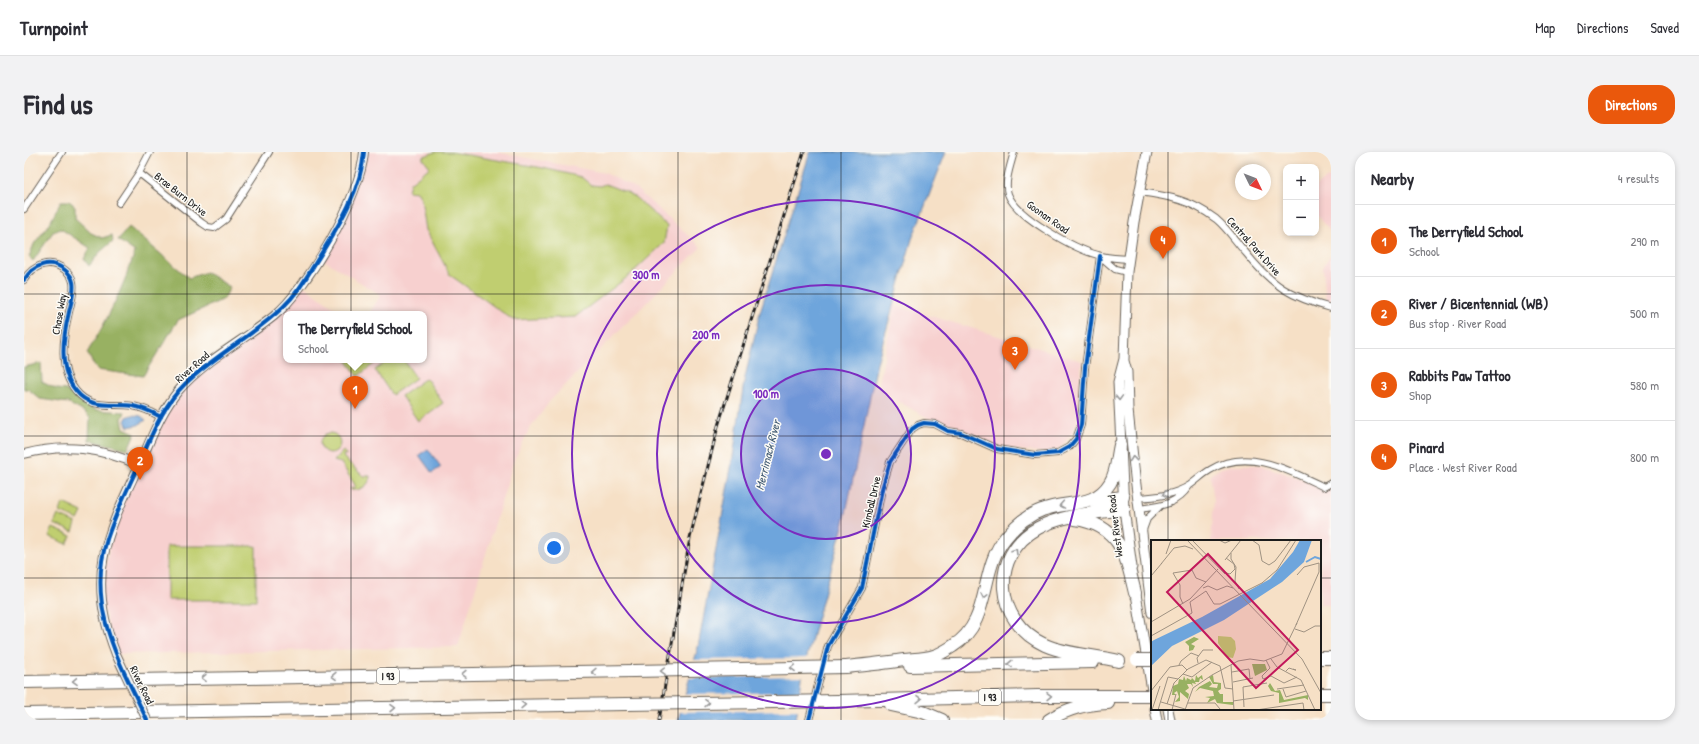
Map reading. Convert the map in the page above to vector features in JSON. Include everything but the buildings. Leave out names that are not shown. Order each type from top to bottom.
[{"type":"highway","points":[[1089,501],[1098,496],[1110,483],[1120,445]]},
{"type":"highway","points":[[846,667],[934,656],[954,646],[965,636],[974,624],[981,609],[990,566],[1005,538],[1028,516],[1043,509],[1089,501],[1124,503]]},
{"type":"highway","points":[[1119,661],[1062,651],[1029,636],[1016,623],[1008,609],[1004,594],[1004,577],[1009,560],[1018,545],[1030,533],[1038,528],[1054,522],[1124,503]]},
{"type":"highway","points":[[1070,518],[1081,519],[1096,525],[1115,538],[1125,554],[1135,593]]},
{"type":"highway","name":"I 93","points":[[24,682],[1151,660]]},
{"type":"highway","points":[[1049,720],[1065,710],[1084,705],[1123,702],[1149,694]]},
{"type":"highway","name":"I 93","points":[[24,714],[838,701],[1149,694]]},
{"type":"highway","points":[[862,700],[909,708],[942,720]]},
{"type":"main road","name":"West River Road","points":[[1147,152],[1139,192],[1127,272],[1124,359],[1118,382],[1124,503],[1149,694]]},
{"type":"main road","name":"West River Road","points":[[1124,359],[1127,372],[1128,410],[1151,604]]},
{"type":"main road","points":[[1124,503],[1138,498]]},
{"type":"main road","points":[[1124,503],[1139,509]]},
{"type":"main road","points":[[1155,710],[1157,720]]},
{"type":"main road","points":[[1168,710],[1170,720]]},
{"type":"street","points":[[24,209],[62,152]]},
{"type":"street","points":[[119,203],[139,173],[150,152]]},
{"type":"street","name":"Brae Burn Drive","points":[[139,173],[202,223],[208,227],[214,228],[226,219],[269,152]]},
{"type":"street","name":"River Road","points":[[147,720],[108,634],[101,603],[100,585],[102,559],[111,528],[161,417],[172,399],[186,383],[212,361],[274,316],[295,294],[330,239],[349,204],[360,176],[364,152]]},
{"type":"street","name":"Goonan Road","points":[[1014,152],[1008,177],[1007,192],[1014,204],[1050,233],[1076,247],[1100,256],[1129,259]]},
{"type":"street","name":"Central Park Drive","points":[[1139,192],[1182,200],[1200,209],[1223,225],[1261,271],[1278,286],[1292,295],[1331,308]]},
{"type":"street","name":"Goonan Road","points":[[1100,256],[1115,269],[1127,272]]},
{"type":"street","name":"Kimball Drive","points":[[809,720],[828,646],[862,588],[882,489],[890,462],[912,429],[924,423],[935,424],[948,431],[961,433],[997,449],[1036,455],[1058,453],[1069,447],[1076,439],[1081,425],[1086,361],[1100,256]]},
{"type":"street","name":"Chase Way","points":[[24,280],[31,270],[43,264],[56,265],[71,276],[74,287],[65,329],[64,360],[68,379],[79,395],[97,404],[138,407],[161,417]]},
{"type":"street","points":[[24,454],[49,449],[80,448],[106,452],[139,465]]},
{"type":"street","points":[[1139,509],[1162,505],[1178,499],[1190,485],[1215,467],[1229,462],[1243,460],[1276,466],[1324,487],[1331,482]]},
{"type":"street","points":[[1138,498],[1164,495],[1190,485]]},
{"type":"street","points":[[1143,536],[1147,519],[1162,505]]},
{"type":"shaded area","points":[[364,152],[496,152],[605,173],[635,188],[701,247],[550,401],[529,430],[514,460],[458,647],[116,654],[100,594],[115,519],[179,390],[263,324],[302,285],[339,311],[283,311],[283,363],[427,363],[427,311],[371,311],[381,295],[319,257],[349,204]]},
{"type":"shaded area","points":[[1331,176],[1331,234],[1319,218],[1319,184]]},
{"type":"shaded area","points":[[1331,254],[1331,303],[1326,302],[1323,267]]},
{"type":"shaded area","points":[[894,305],[1082,361],[1076,425],[1071,435],[1060,448],[1048,453],[998,448],[951,431],[878,390]]},
{"type":"shaded area","points":[[1233,465],[1261,465],[1331,489],[1331,605],[1321,605],[1321,540],[1211,540],[1214,500],[1210,475],[1221,468]]},
{"type":"green space","points":[[435,152],[451,152],[543,168],[581,177],[591,185],[600,186],[605,184],[626,192],[636,198],[667,226],[664,243],[630,275],[575,317],[513,320],[450,275],[426,230],[421,198],[417,192],[408,191],[410,183],[430,167],[422,157]]},
{"type":"green space","points":[[61,201],[69,201],[75,206],[75,218],[91,233],[102,238],[112,235],[113,241],[100,252],[89,266],[84,259],[90,248],[61,229],[53,232],[33,261],[29,257],[34,244],[50,223]]},
{"type":"green space","points":[[129,227],[189,278],[206,272],[230,287],[224,299],[178,320],[143,376],[97,370],[87,353],[114,304],[135,252],[118,240]]},
{"type":"green space","points":[[41,363],[42,382],[56,389],[66,390],[96,410],[125,412],[122,419],[124,428],[135,433],[128,449],[89,440],[90,418],[84,412],[68,403],[40,399],[28,389],[24,389],[24,367]]},
{"type":"green space","points":[[348,363],[375,363],[358,376]]},
{"type":"green space","points":[[385,363],[406,363],[416,378],[392,395],[375,370]]},
{"type":"green space","points":[[426,378],[443,403],[418,421],[401,396]]},
{"type":"green space","points":[[326,433],[334,433],[340,439],[340,447],[334,453],[326,453],[320,447],[320,439]]},
{"type":"green space","points":[[343,451],[347,454],[343,455],[344,458],[363,476],[370,476],[368,483],[358,490],[351,490],[351,488],[355,488],[355,485],[341,463],[334,461]]},
{"type":"green space","points":[[63,503],[82,512],[78,520],[60,512]]},
{"type":"green space","points":[[58,515],[76,523],[73,532],[54,524]]},
{"type":"green space","points":[[53,528],[71,536],[67,544],[49,536]]},
{"type":"green space","points":[[167,546],[256,546],[256,600],[167,600]]},
{"type":"water","name":"Merrimack River","points":[[810,152],[946,152],[912,239],[877,363],[844,522],[803,671],[796,720],[678,720],[698,647],[733,457],[744,382],[760,312]]},
{"type":"water","points":[[132,415],[141,416],[146,420],[138,425],[128,427],[125,421],[127,417]]},
{"type":"water","points":[[428,449],[441,467],[432,473],[419,455]]},
{"type":"pier","points":[[808,658],[804,676],[688,678],[693,660]]},
{"type":"pier","points":[[802,692],[799,710],[678,712],[683,694]]},
{"type":"railway","points":[[659,720],[690,538],[718,426],[804,152]]},
{"type":"cycle path","points":[[147,720],[117,655],[103,611],[100,588],[102,564],[107,539],[157,423],[170,402],[185,384],[259,327],[293,297],[340,223],[347,209],[358,181],[364,152]]},
{"type":"cycle path","points":[[809,720],[828,646],[862,588],[882,489],[890,462],[912,429],[924,423],[935,424],[948,431],[961,433],[997,449],[1035,455],[1058,453],[1069,447],[1076,439],[1081,425],[1085,368],[1100,256]]},
{"type":"cycle path","points":[[24,280],[32,270],[48,264],[59,266],[71,277],[74,289],[65,332],[64,363],[70,383],[76,391],[88,401],[102,404],[133,406],[147,410],[161,417]]},
{"type":"place","name":"Pinard","points":[[1163,259]]},
{"type":"place","name":"Rabbits Paw Tattoo","points":[[1015,370]]},
{"type":"place","name":"The Derryfield School","points":[[355,409]]},
{"type":"place","name":"River / Bicentennial (WB)","points":[[140,480]]}]
